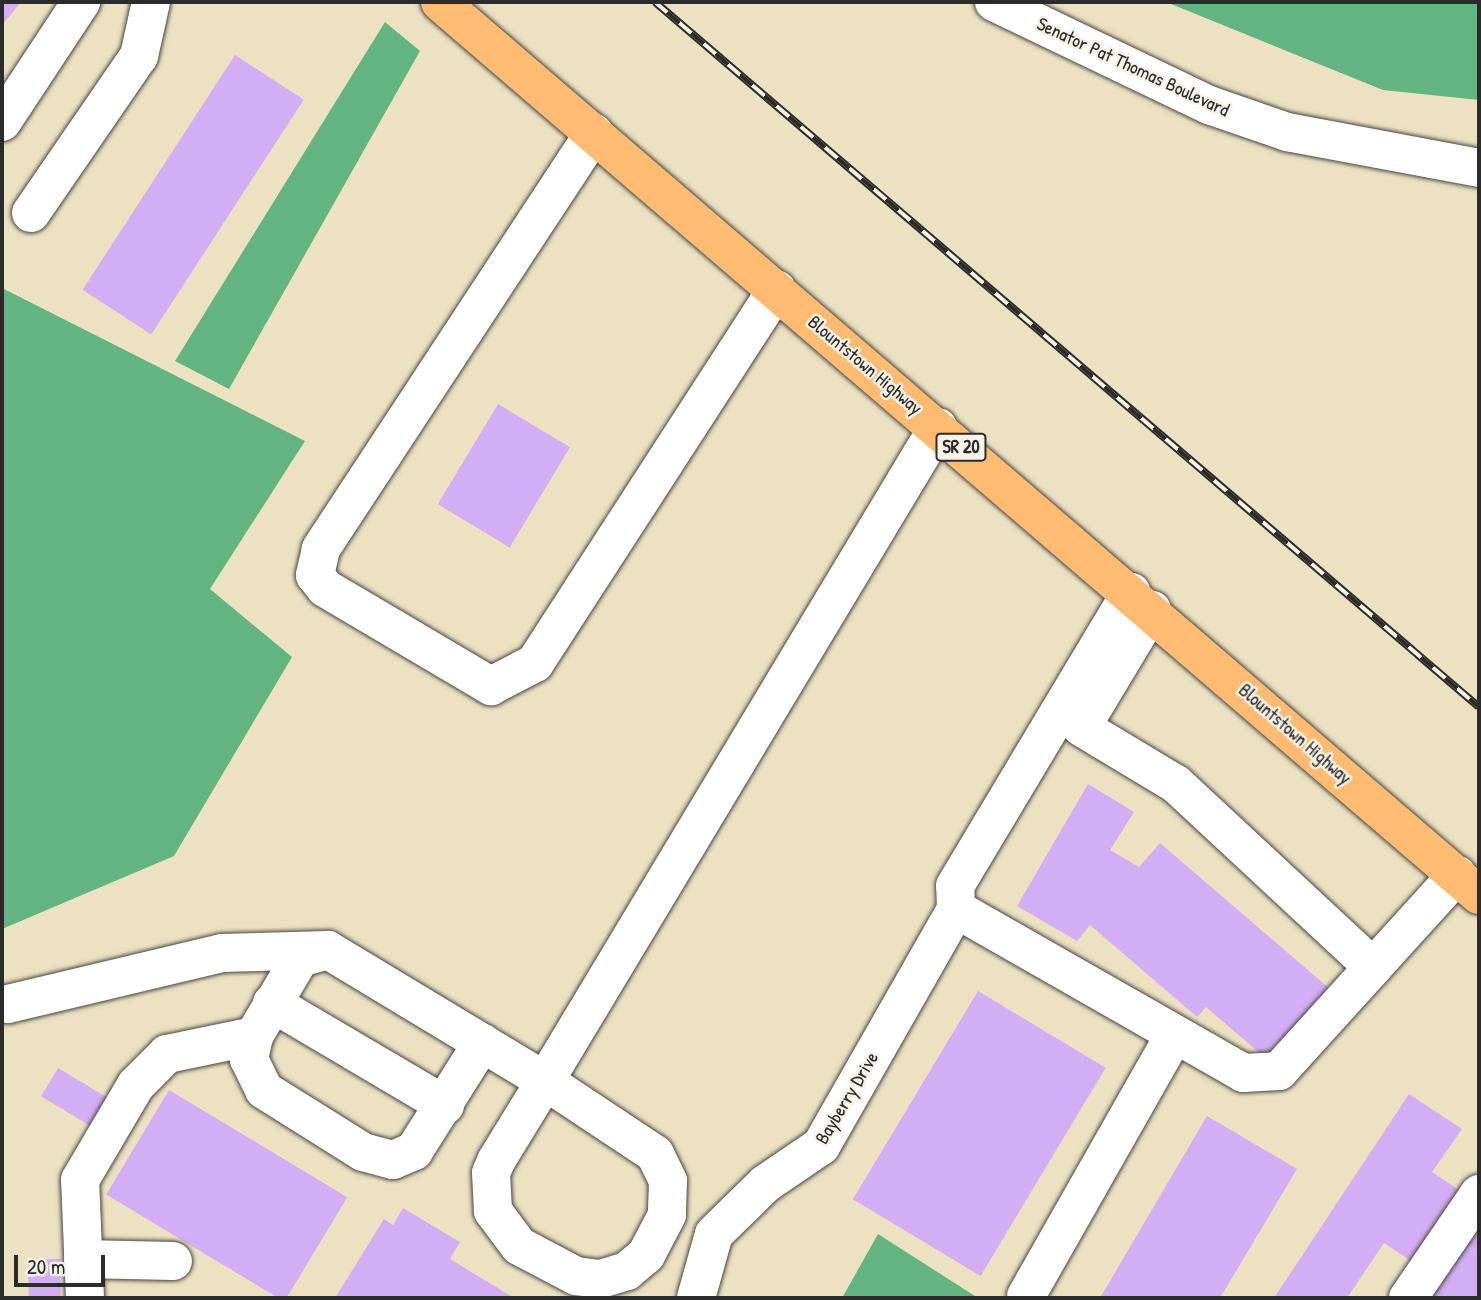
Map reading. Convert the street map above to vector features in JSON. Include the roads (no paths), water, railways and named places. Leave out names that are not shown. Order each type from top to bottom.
[{"type":"main road","name":"Blountstown Highway","points":[[440,2],[1142,601],[1468,885]]},
{"type":"street","points":[[3,117],[81,2]]},
{"type":"street","points":[[31,213],[139,57],[151,2]]},
{"type":"street","name":"Senator Pat Thomas Boulevard","points":[[994,2],[1209,105],[1274,128],[1400,158],[1479,168]]},
{"type":"street","points":[[594,133],[321,550],[315,575],[326,588],[491,686],[535,663],[777,289]]},
{"type":"street","points":[[8,1004],[222,953],[328,950],[545,1081],[642,1143],[665,1172],[669,1202],[659,1237],[639,1261],[609,1278],[576,1276],[519,1246],[493,1211],[491,1173],[545,1081],[938,426]]},
{"type":"street","name":"Bayberry Drive","points":[[956,909],[977,899],[1082,727],[1142,601]]},
{"type":"street","name":"Bayberry Drive","points":[[696,1298],[714,1234],[765,1184],[821,1146],[956,909],[955,886],[1142,601]]},
{"type":"street","points":[[1082,727],[1176,784],[1373,967]]},
{"type":"street","points":[[956,909],[1243,1073],[1279,1070],[1373,967],[1468,885]]},
{"type":"street","points":[[328,950],[300,958],[254,1036],[249,1059],[264,1090],[373,1156],[393,1160],[414,1151],[482,1043]]},
{"type":"street","points":[[272,1003],[445,1105]]},
{"type":"street","points":[[1026,1296],[1174,1035]]},
{"type":"street","points":[[85,1298],[80,1180],[154,1062],[167,1054],[254,1036]]},
{"type":"street","points":[[1408,1298],[1479,1194]]},
{"type":"street","points":[[83,1258],[173,1261]]},
{"type":"railway","points":[[655,2],[1479,707]]}]
